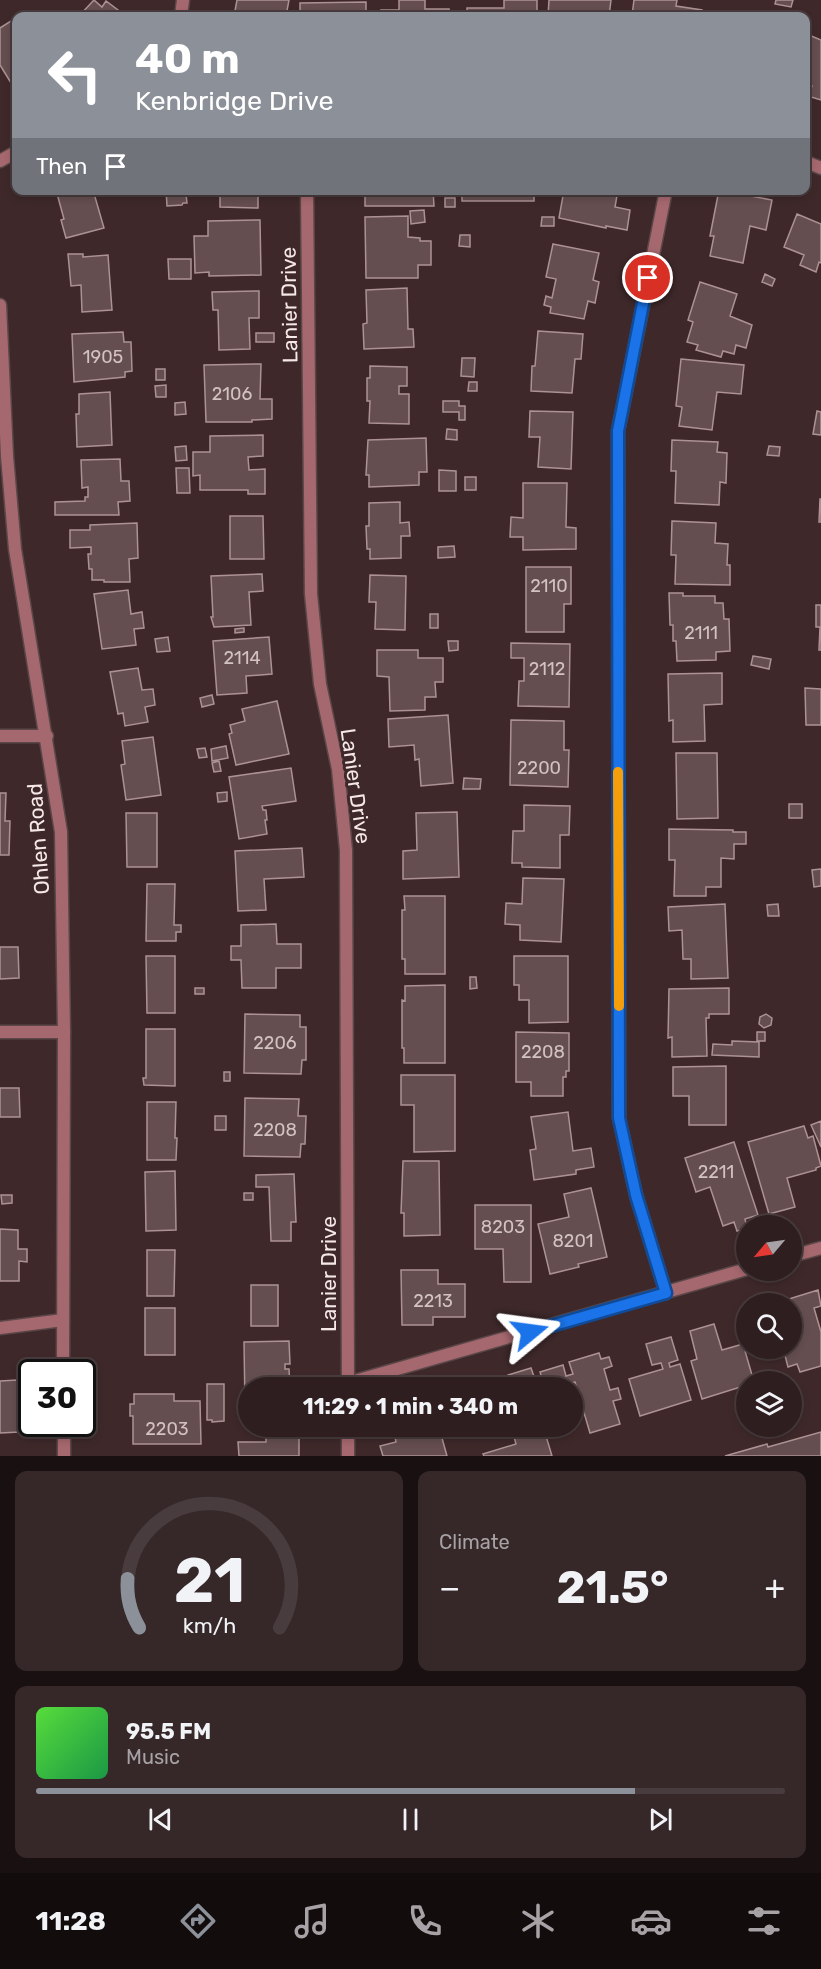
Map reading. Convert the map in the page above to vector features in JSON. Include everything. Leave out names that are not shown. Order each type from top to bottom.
[{"type":"street","name":"Lanier Drive","points":[[307,195],[311,594],[320,684],[338,770],[346,850],[348,1377]]},
{"type":"street","points":[[665,195],[618,431],[618,466],[619,1118],[636,1195],[666,1293]]},
{"type":"street","name":"Ohlen Road","points":[[0,305],[4,456],[15,549],[61,832],[64,1032],[63,1359]]},
{"type":"street","points":[[0,736],[47,736]]},
{"type":"street","points":[[0,1032],[64,1032]]},
{"type":"street","points":[[802,1253],[821,1248]]},
{"type":"street","points":[[376,1377],[736,1272]]},
{"type":"street","points":[[0,1328],[63,1320]]},
{"type":"street","points":[[64,1437],[64,1456]]},
{"type":"street","points":[[348,1437],[348,1456]]},
{"type":"building","points":[[94,0],[102,7],[106,1],[121,12],[83,12]]},
{"type":"building","points":[[237,0],[289,0],[287,12],[235,12]]},
{"type":"building","points":[[399,0],[425,0],[425,9],[449,9],[449,12],[381,12],[381,10],[399,10]]},
{"type":"building","points":[[504,0],[537,0],[537,12],[467,12],[467,8],[504,8]]},
{"type":"building","points":[[549,0],[611,0],[610,12],[548,12]]},
{"type":"building","points":[[634,0],[677,0],[676,6],[702,10],[702,12],[632,12]]},
{"type":"building","points":[[776,0],[793,0],[791,7],[775,4]]},
{"type":"building","points":[[366,2],[366,12],[300,12],[300,3]]},
{"type":"building","points":[[12,20],[12,84],[0,65],[0,28]]},
{"type":"building","points":[[810,35],[821,40],[821,100],[810,97],[812,86],[810,85]]},
{"type":"building","points":[[57,195],[94,195],[104,228],[66,238],[61,220],[64,219]]},
{"type":"building","points":[[166,195],[186,195],[187,203],[167,206]]},
{"type":"building","points":[[220,195],[258,195],[258,208],[220,207]]},
{"type":"building","points":[[365,195],[433,195],[434,206],[365,206]]},
{"type":"building","points":[[462,195],[534,195],[534,201],[462,201]]},
{"type":"building","points":[[563,195],[617,195],[615,207],[630,210],[627,230],[559,218]]},
{"type":"building","points":[[718,195],[746,195],[772,200],[766,230],[750,226],[743,263],[710,256],[714,236],[710,236]]},
{"type":"building","points":[[445,198],[455,198],[455,207],[445,207]]},
{"type":"building","points":[[424,210],[425,222],[411,224],[410,211]]},
{"type":"building","points":[[797,214],[821,224],[821,263],[819,262],[816,272],[800,265],[804,255],[784,247]]},
{"type":"building","points":[[408,216],[408,237],[420,238],[420,241],[431,241],[431,265],[418,265],[418,278],[366,278],[365,217]]},
{"type":"building","points":[[542,217],[554,217],[554,226],[541,226]]},
{"type":"building","points":[[260,220],[261,275],[209,276],[209,272],[195,273],[194,236],[208,236],[208,221]]},
{"type":"building","points":[[460,235],[470,235],[470,247],[459,246]]},
{"type":"building","points":[[553,244],[599,253],[593,280],[599,282],[595,303],[588,301],[584,319],[550,313],[551,307],[544,305],[546,296],[552,298],[556,279],[546,277]]},
{"type":"building","points":[[68,254],[83,254],[83,257],[108,255],[112,310],[82,312],[81,285],[71,286]]},
{"type":"building","points":[[168,259],[191,259],[191,279],[169,279]]},
{"type":"building","points":[[765,274],[775,279],[772,286],[762,282]]},
{"type":"building","points":[[700,282],[737,294],[730,316],[752,325],[746,348],[736,345],[734,354],[723,351],[721,357],[696,350],[698,345],[687,342],[693,322],[688,320]]},
{"type":"building","points":[[407,288],[408,329],[413,329],[414,347],[364,349],[363,324],[367,323],[366,290]]},
{"type":"building","points":[[259,291],[259,318],[249,318],[250,349],[219,350],[218,310],[213,310],[212,292]]},
{"type":"building","points":[[538,331],[583,334],[581,359],[575,359],[572,393],[531,391],[532,366],[535,366]]},
{"type":"building","points":[[123,332],[124,342],[131,342],[132,371],[125,372],[125,377],[74,382],[72,334]]},
{"type":"building","points":[[256,333],[274,333],[274,342],[256,342]]},
{"type":"building","points":[[462,358],[475,358],[474,377],[461,376]]},
{"type":"building","points":[[681,359],[744,365],[741,394],[717,392],[712,430],[679,426],[682,407],[676,406]]},
{"type":"building","points":[[261,364],[260,399],[272,399],[272,419],[252,420],[252,422],[206,422],[204,365]]},
{"type":"building","points":[[370,366],[407,367],[407,386],[399,386],[399,394],[409,394],[409,424],[369,423],[370,401],[367,401],[367,378],[370,378]]},
{"type":"building","points":[[156,369],[165,369],[165,380],[156,380]]},
{"type":"building","points":[[469,382],[477,382],[477,391],[468,391]]},
{"type":"building","points":[[166,385],[166,397],[156,397],[155,386]]},
{"type":"building","points":[[110,392],[112,445],[77,447],[76,414],[79,414],[79,394]]},
{"type":"building","points":[[443,401],[459,401],[459,406],[465,406],[465,420],[459,420],[459,412],[443,412]]},
{"type":"building","points":[[185,402],[186,414],[175,415],[175,403]]},
{"type":"building","points":[[530,411],[573,412],[571,469],[538,467],[540,437],[529,437]]},
{"type":"building","points":[[817,411],[821,412],[821,435],[813,434]]},
{"type":"building","points":[[447,429],[457,430],[457,440],[446,439]]},
{"type":"building","points":[[263,435],[263,456],[248,457],[249,470],[265,469],[265,494],[248,494],[248,490],[200,490],[200,475],[193,476],[193,452],[210,452],[210,436]]},
{"type":"building","points":[[426,438],[427,472],[419,472],[419,485],[369,487],[369,475],[366,475],[368,440]]},
{"type":"building","points":[[672,440],[718,442],[717,452],[727,453],[726,483],[720,482],[719,505],[675,503],[676,471],[671,471]]},
{"type":"building","points":[[186,446],[187,460],[176,461],[175,447]]},
{"type":"building","points":[[769,446],[780,447],[779,456],[767,455]]},
{"type":"building","points":[[120,459],[121,481],[129,481],[130,501],[118,502],[119,515],[55,515],[55,502],[85,501],[85,497],[88,497],[88,487],[82,488],[81,460]]},
{"type":"building","points":[[176,468],[189,468],[190,493],[177,493]]},
{"type":"building","points":[[439,470],[456,471],[456,491],[439,491]]},
{"type":"building","points":[[465,477],[476,477],[476,490],[465,490]]},
{"type":"building","points":[[523,483],[567,483],[566,527],[576,528],[576,549],[523,550],[523,537],[510,537],[511,517],[523,518]]},
{"type":"building","points":[[820,499],[821,522],[819,522]]},
{"type":"building","points":[[400,502],[400,523],[409,522],[410,536],[401,536],[401,558],[370,559],[366,526],[369,526],[369,503]]},
{"type":"building","points":[[230,516],[263,516],[264,559],[230,559]]},
{"type":"building","points":[[672,521],[716,523],[715,543],[728,544],[727,565],[730,565],[730,585],[675,584],[676,555],[671,555]]},
{"type":"building","points":[[137,523],[138,558],[129,559],[130,582],[92,580],[88,554],[91,554],[91,547],[70,548],[70,530],[90,530],[90,525]]},
{"type":"building","points":[[454,546],[455,557],[438,558],[438,547]]},
{"type":"building","points":[[526,567],[571,567],[571,604],[564,604],[564,632],[526,632]]},
{"type":"building","points":[[262,574],[263,591],[249,592],[251,625],[214,627],[211,617],[213,617],[211,576]]},
{"type":"building","points":[[370,575],[406,576],[405,630],[375,629],[376,602],[369,602]]},
{"type":"building","points":[[128,590],[131,614],[142,612],[144,628],[134,629],[136,645],[102,649],[94,594]]},
{"type":"building","points":[[669,593],[683,593],[683,596],[715,596],[715,603],[723,603],[724,619],[729,619],[730,651],[716,652],[716,660],[677,661],[673,625],[670,625]]},
{"type":"building","points":[[816,605],[821,605],[821,650],[819,650],[820,627],[816,627]]},
{"type":"building","points":[[430,614],[438,614],[438,628],[430,628]]},
{"type":"building","points":[[244,628],[244,632],[235,633],[235,629]]},
{"type":"building","points":[[168,637],[170,651],[157,652],[155,639]]},
{"type":"building","points":[[269,637],[272,674],[246,676],[247,693],[217,695],[213,641]]},
{"type":"building","points":[[448,641],[458,641],[458,650],[449,651]]},
{"type":"building","points":[[511,643],[570,644],[569,707],[518,706],[519,681],[524,681],[524,658],[511,658]]},
{"type":"building","points":[[377,650],[418,650],[418,658],[443,658],[443,682],[435,682],[436,697],[425,697],[425,710],[390,711],[389,677],[377,676]]},
{"type":"building","points":[[753,656],[771,659],[769,669],[751,665]]},
{"type":"building","points":[[138,668],[142,690],[153,689],[155,705],[145,707],[148,722],[125,726],[123,713],[118,714],[110,672]]},
{"type":"building","points":[[722,673],[722,704],[704,705],[705,741],[673,742],[673,720],[669,721],[668,674]]},
{"type":"building","points":[[805,688],[821,689],[821,725],[806,725]]},
{"type":"building","points":[[212,695],[214,704],[202,707],[200,698]]},
{"type":"building","points":[[277,701],[289,754],[236,765],[229,734],[232,733],[230,725],[245,721],[242,709]]},
{"type":"building","points":[[448,715],[453,783],[421,786],[419,759],[415,760],[414,745],[389,747],[388,719]]},
{"type":"building","points":[[511,720],[564,721],[564,750],[569,750],[568,787],[510,785]]},
{"type":"building","points":[[153,737],[161,795],[126,800],[121,765],[125,764],[122,741]]},
{"type":"building","points":[[226,746],[228,758],[212,761],[211,749]]},
{"type":"building","points":[[205,748],[207,757],[199,758],[197,749]]},
{"type":"building","points":[[676,753],[717,753],[718,818],[677,819]]},
{"type":"building","points":[[219,761],[221,771],[214,772],[212,763]]},
{"type":"building","points":[[291,768],[296,801],[262,806],[263,810],[266,810],[267,834],[239,839],[229,777]]},
{"type":"building","points":[[464,778],[481,779],[480,789],[463,789]]},
{"type":"building","points":[[227,792],[227,801],[218,802],[217,793]]},
{"type":"building","points":[[0,793],[6,793],[5,821],[10,821],[9,855],[0,855]]},
{"type":"building","points":[[789,804],[802,804],[802,818],[789,818]]},
{"type":"building","points":[[524,805],[570,806],[569,835],[560,835],[560,868],[522,867],[522,863],[512,863],[513,831],[524,831]]},
{"type":"building","points":[[457,812],[459,877],[403,879],[403,851],[417,850],[416,813]]},
{"type":"building","points":[[126,813],[157,813],[157,867],[127,867]]},
{"type":"building","points":[[669,829],[746,832],[746,844],[734,844],[734,859],[721,858],[721,887],[706,887],[706,896],[674,896],[675,860],[669,860]]},
{"type":"building","points":[[302,848],[304,877],[264,879],[266,910],[238,911],[235,851]]},
{"type":"building","points":[[821,869],[821,886],[814,887],[812,870]]},
{"type":"building","points":[[523,878],[564,879],[561,942],[520,940],[520,925],[505,924],[506,903],[522,904]]},
{"type":"building","points":[[147,884],[175,884],[174,925],[181,925],[181,932],[176,932],[176,941],[146,941]]},
{"type":"building","points":[[404,896],[445,896],[445,974],[405,974],[405,959],[402,959]]},
{"type":"building","points":[[725,904],[728,978],[691,979],[691,959],[683,959],[682,930],[669,931],[668,907]]},
{"type":"building","points":[[778,904],[779,916],[768,916],[767,905]]},
{"type":"building","points":[[276,924],[277,944],[301,944],[301,968],[276,968],[276,988],[242,988],[241,960],[231,960],[231,946],[241,946],[241,925]]},
{"type":"building","points":[[0,947],[18,947],[19,978],[0,979]]},
{"type":"building","points":[[146,956],[175,956],[175,1013],[147,1013]]},
{"type":"building","points":[[514,956],[568,956],[568,1022],[529,1023],[529,1000],[519,1000],[519,985],[514,985]]},
{"type":"building","points":[[470,977],[476,977],[477,988],[470,989]]},
{"type":"building","points":[[445,985],[445,1063],[404,1063],[402,1000],[405,1001],[405,986]]},
{"type":"building","points":[[195,988],[204,988],[204,994],[195,994]]},
{"type":"building","points":[[729,988],[729,1014],[709,1014],[709,1018],[706,1018],[707,1056],[672,1057],[672,1037],[668,1038],[669,989]]},
{"type":"building","points":[[245,1014],[300,1015],[300,1027],[306,1027],[306,1060],[302,1060],[301,1074],[244,1073]]},
{"type":"building","points":[[766,1014],[772,1018],[771,1025],[764,1028],[759,1024],[760,1017]]},
{"type":"building","points":[[146,1029],[175,1029],[175,1086],[144,1085]]},
{"type":"building","points":[[516,1032],[569,1033],[569,1071],[566,1071],[566,1077],[563,1077],[563,1096],[531,1096],[531,1082],[516,1082]]},
{"type":"building","points":[[757,1032],[765,1032],[765,1041],[757,1041]]},
{"type":"building","points":[[732,1041],[759,1042],[759,1057],[712,1055],[713,1044],[732,1045]]},
{"type":"building","points":[[726,1066],[726,1125],[689,1125],[689,1096],[673,1096],[673,1067]]},
{"type":"building","points":[[224,1072],[230,1072],[230,1081],[224,1081]]},
{"type":"building","points":[[401,1075],[455,1075],[455,1151],[414,1152],[414,1105],[401,1105]]},
{"type":"building","points":[[0,1088],[19,1088],[20,1117],[0,1117]]},
{"type":"building","points":[[245,1098],[299,1099],[298,1116],[306,1116],[305,1144],[301,1144],[300,1157],[244,1156]]},
{"type":"building","points":[[147,1102],[176,1102],[176,1160],[147,1160]]},
{"type":"building","points":[[568,1112],[573,1151],[591,1148],[594,1167],[576,1170],[576,1174],[534,1180],[530,1150],[536,1149],[531,1117]]},
{"type":"building","points":[[215,1116],[226,1116],[226,1130],[215,1130]]},
{"type":"building","points":[[821,1121],[821,1147],[811,1125]]},
{"type":"building","points":[[804,1126],[808,1138],[813,1136],[821,1166],[816,1170],[787,1178],[795,1207],[769,1214],[748,1142]]},
{"type":"building","points":[[734,1142],[758,1215],[736,1215],[736,1228],[734,1222],[723,1226],[710,1187],[696,1192],[685,1158]]},
{"type":"building","points":[[403,1161],[439,1161],[440,1235],[404,1236],[404,1213],[401,1213]]},
{"type":"building","points":[[175,1171],[176,1230],[146,1231],[145,1172]]},
{"type":"building","points":[[294,1174],[296,1222],[291,1222],[291,1241],[271,1241],[269,1187],[256,1187],[256,1175]]},
{"type":"building","points":[[591,1188],[607,1257],[550,1274],[538,1224],[569,1217],[564,1194]]},
{"type":"building","points":[[244,1193],[253,1193],[253,1200],[244,1200]]},
{"type":"building","points":[[1,1195],[12,1195],[12,1203],[2,1204]]},
{"type":"building","points":[[475,1205],[531,1205],[531,1282],[504,1282],[503,1249],[475,1249]]},
{"type":"building","points":[[0,1229],[18,1230],[18,1249],[27,1249],[27,1262],[19,1261],[19,1281],[0,1281]]},
{"type":"building","points":[[147,1250],[175,1250],[174,1296],[147,1296]]},
{"type":"building","points":[[401,1270],[438,1270],[438,1284],[465,1284],[465,1317],[433,1317],[433,1325],[402,1325]]},
{"type":"building","points":[[251,1285],[278,1285],[278,1326],[251,1326]]},
{"type":"building","points":[[818,1290],[821,1306],[814,1308],[821,1332],[821,1366],[802,1371],[797,1364],[788,1367],[786,1359],[802,1359],[802,1295]]},
{"type":"building","points":[[145,1308],[175,1308],[175,1355],[145,1355]]},
{"type":"building","points":[[714,1324],[722,1350],[736,1346],[736,1359],[747,1359],[751,1371],[736,1371],[736,1388],[702,1399],[691,1361],[697,1359],[690,1331]]},
{"type":"building","points":[[671,1337],[678,1360],[669,1363],[670,1367],[680,1364],[691,1400],[640,1416],[629,1379],[663,1369],[661,1363],[652,1365],[646,1344]]},
{"type":"building","points":[[289,1341],[290,1364],[285,1364],[285,1369],[289,1369],[289,1377],[245,1377],[244,1342]]},
{"type":"building","points":[[599,1353],[601,1359],[609,1357],[612,1366],[604,1369],[610,1390],[618,1388],[621,1399],[613,1401],[620,1424],[590,1433],[583,1409],[583,1377],[542,1377],[540,1372],[563,1365],[566,1376],[573,1374],[569,1362]]},
{"type":"building","points":[[531,1368],[534,1377],[509,1377],[508,1375]]},
{"type":"building","points":[[17,1380],[18,1432],[0,1433],[0,1381]]},
{"type":"building","points":[[207,1384],[224,1384],[224,1421],[207,1420]]},
{"type":"building","points":[[134,1394],[174,1394],[174,1401],[200,1401],[201,1444],[133,1444],[133,1416],[130,1416],[130,1404],[134,1404]]},
{"type":"building","points":[[821,1432],[821,1456],[725,1456],[767,1444],[768,1447]]},
{"type":"building","points":[[266,1437],[299,1437],[299,1456],[239,1456],[238,1442],[266,1442]]},
{"type":"building","points":[[395,1437],[442,1437],[447,1456],[383,1456],[380,1446],[396,1442]]},
{"type":"building","points":[[514,1437],[546,1437],[552,1456],[484,1456],[483,1454],[516,1444]]},
{"type":"slow traffic","points":[[618,772],[619,1006]]},
{"type":"route","points":[[530,1332],[666,1293],[636,1195],[619,1118],[618,431],[648,278]]}]
